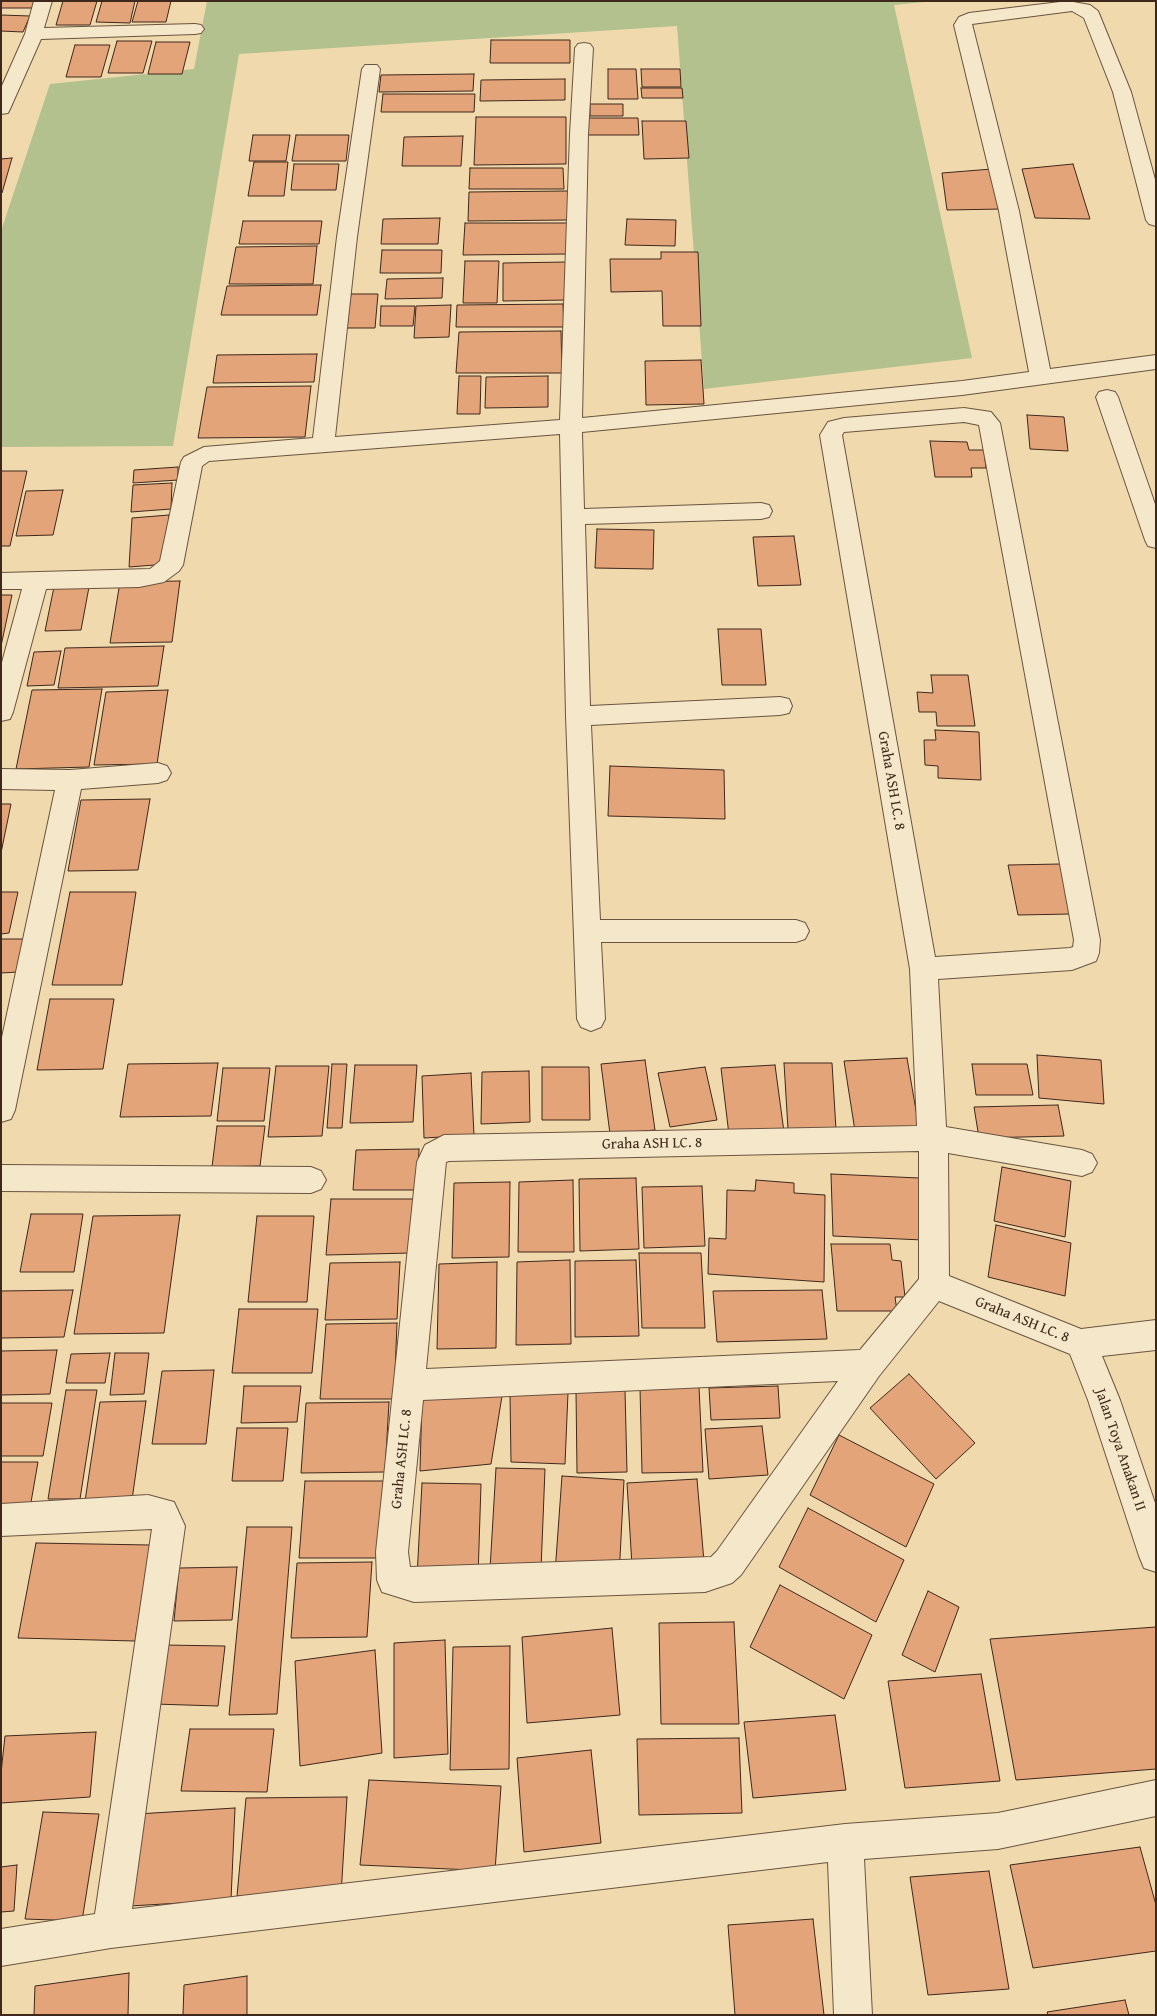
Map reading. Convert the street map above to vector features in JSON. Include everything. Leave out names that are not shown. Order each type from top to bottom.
[{"type":"street","points":[[1,109],[34,34],[43,1]]},
{"type":"street","points":[[1041,378],[1009,211],[965,36],[963,25],[965,21],[969,18],[1072,6],[1084,9],[1092,15],[1122,92],[1156,220]]},
{"type":"street","points":[[34,34],[195,29]]},
{"type":"street","points":[[584,48],[579,134],[571,426],[578,716],[591,1019]]},
{"type":"street","points":[[323,445],[347,237],[371,69]]},
{"type":"street","points":[[1,581],[139,579],[156,576],[171,565],[192,462],[196,457],[204,454],[571,426],[962,388],[1156,362]]},
{"type":"street","points":[[1107,396],[1156,540]]},
{"type":"street","name":"Graha ASH LC. 8","points":[[924,969],[1080,957],[1086,953],[1087,940],[989,423],[983,418],[964,415],[836,427],[831,434],[924,969],[929,1113],[933,1138],[934,1284],[868,1364],[728,1563],[720,1571],[705,1575],[414,1585],[394,1580],[392,1552],[432,1162],[435,1154],[444,1148],[933,1138]]},
{"type":"street","points":[[573,516],[761,511]]},
{"type":"street","points":[[1,712],[36,581]]},
{"type":"street","points":[[578,716],[780,706]]},
{"type":"street","points":[[1,779],[70,780],[158,774]]},
{"type":"street","points":[[1,1110],[70,780]]},
{"type":"street","points":[[587,931],[796,931]]},
{"type":"street","points":[[933,1138],[1082,1163]]},
{"type":"street","points":[[1,1178],[311,1180]]},
{"type":"street","name":"Graha ASH LC. 8","points":[[934,1284],[1082,1344]]},
{"type":"street","points":[[1082,1344],[1156,1335]]},
{"type":"street","name":"Jalan Toya Anakan II","points":[[1082,1344],[1104,1400],[1156,1556]]},
{"type":"street","points":[[410,1385],[868,1364]]},
{"type":"street","points":[[1,1520],[148,1511],[162,1514],[169,1526],[111,1930]]},
{"type":"street","points":[[1,1948],[111,1930],[845,1842],[998,1831],[1156,1798]]},
{"type":"street","points":[[845,1842],[853,2015]]},
{"type":"green space","points":[[207,1],[935,1],[894,5],[972,358],[704,389],[677,26],[239,54],[173,446],[1,447],[1,231],[50,84],[194,69]]},
{"type":"building","points":[[1,1],[37,1],[35,8],[1,8]]},
{"type":"building","points":[[63,1],[97,1],[90,25],[56,25]]},
{"type":"building","points":[[102,1],[135,1],[130,23],[96,22]]},
{"type":"building","points":[[138,1],[171,1],[166,22],[132,22]]},
{"type":"building","points":[[1,15],[30,16],[23,32],[1,31]]},
{"type":"building","points":[[491,40],[570,40],[570,63],[490,63]]},
{"type":"building","points":[[117,41],[152,41],[143,73],[108,73]]},
{"type":"building","points":[[156,42],[190,42],[182,74],[148,74]]},
{"type":"building","points":[[75,45],[110,45],[101,77],[66,77]]},
{"type":"building","points":[[608,69],[636,69],[638,99],[608,99]]},
{"type":"building","points":[[641,69],[680,69],[681,87],[642,87]]},
{"type":"building","points":[[474,74],[473,91],[379,92],[381,75]]},
{"type":"building","points":[[565,79],[565,100],[480,101],[481,80]]},
{"type":"building","points":[[641,88],[682,88],[683,98],[642,98]]},
{"type":"building","points":[[383,94],[475,94],[474,112],[381,112]]},
{"type":"building","points":[[590,104],[623,104],[623,116],[590,116]]},
{"type":"building","points":[[476,117],[566,117],[566,164],[474,165]]},
{"type":"building","points":[[586,118],[638,118],[639,135],[587,135]]},
{"type":"building","points":[[642,121],[686,121],[689,158],[644,159]]},
{"type":"building","points":[[253,135],[290,135],[286,161],[249,161]]},
{"type":"building","points":[[296,135],[349,135],[346,161],[292,161]]},
{"type":"building","points":[[463,136],[461,166],[402,166],[404,137]]},
{"type":"building","points":[[12,158],[2,193],[1,193],[1,159]]},
{"type":"building","points":[[254,162],[288,162],[284,196],[248,196]]},
{"type":"building","points":[[294,164],[339,164],[336,190],[291,190]]},
{"type":"building","points":[[1073,164],[1090,219],[1035,218],[1022,169]]},
{"type":"building","points":[[470,168],[563,168],[564,189],[469,189]]},
{"type":"building","points":[[992,169],[1003,209],[947,210],[942,173]]},
{"type":"building","points":[[568,191],[568,220],[468,221],[469,192]]},
{"type":"building","points":[[440,218],[438,244],[381,244],[383,219]]},
{"type":"building","points":[[627,219],[676,220],[675,246],[625,245]]},
{"type":"building","points":[[243,221],[322,221],[319,244],[239,244]]},
{"type":"building","points":[[465,223],[567,223],[567,254],[463,255]]},
{"type":"building","points":[[317,246],[313,284],[229,284],[236,247]]},
{"type":"building","points":[[382,250],[442,250],[441,273],[380,273]]},
{"type":"building","points":[[661,252],[698,252],[701,326],[663,326],[662,291],[611,292],[610,259],[661,259]]},
{"type":"building","points":[[465,261],[499,261],[497,303],[463,303]]},
{"type":"building","points":[[569,262],[569,300],[503,301],[503,263]]},
{"type":"building","points":[[443,278],[442,298],[385,299],[387,279]]},
{"type":"building","points":[[321,285],[317,315],[221,315],[227,286]]},
{"type":"building","points":[[351,294],[378,294],[375,328],[347,328]]},
{"type":"building","points":[[563,304],[564,327],[456,327],[457,305]]},
{"type":"building","points":[[451,305],[449,337],[414,338],[416,306]]},
{"type":"building","points":[[381,306],[415,306],[413,326],[380,326]]},
{"type":"building","points":[[561,331],[562,373],[456,373],[459,332]]},
{"type":"building","points":[[317,354],[314,382],[213,383],[217,355]]},
{"type":"building","points":[[701,360],[704,404],[646,405],[645,361]]},
{"type":"building","points":[[459,376],[481,376],[480,414],[457,414]]},
{"type":"building","points":[[548,376],[548,407],[485,408],[486,377]]},
{"type":"building","points":[[311,386],[305,437],[198,438],[207,387]]},
{"type":"building","points":[[1027,415],[1064,417],[1068,451],[1030,449]]},
{"type":"building","points":[[930,441],[967,442],[969,450],[984,450],[986,468],[971,468],[972,477],[935,477]]},
{"type":"building","points":[[178,467],[178,480],[133,483],[134,470]]},
{"type":"building","points":[[1,471],[27,471],[10,546],[1,546]]},
{"type":"building","points":[[172,483],[171,509],[131,512],[133,485]]},
{"type":"building","points":[[63,490],[53,535],[16,536],[26,491]]},
{"type":"building","points":[[169,515],[167,564],[129,567],[132,518]]},
{"type":"building","points":[[597,529],[654,530],[653,569],[595,568]]},
{"type":"building","points":[[794,536],[801,585],[758,586],[753,537]]},
{"type":"building","points":[[180,581],[172,642],[110,643],[120,582]]},
{"type":"building","points":[[54,587],[89,587],[81,630],[45,631]]},
{"type":"building","points":[[1,595],[12,595],[1,646]]},
{"type":"building","points":[[718,629],[761,629],[766,685],[722,685]]},
{"type":"building","points":[[164,646],[158,686],[58,688],[65,648]]},
{"type":"building","points":[[61,651],[54,685],[27,686],[34,652]]},
{"type":"building","points":[[931,675],[968,675],[975,726],[937,726],[936,712],[919,712],[917,692],[933,693]]},
{"type":"building","points":[[102,689],[89,767],[16,769],[32,690]]},
{"type":"building","points":[[168,690],[157,764],[94,765],[106,692]]},
{"type":"building","points":[[935,730],[979,732],[981,780],[938,778],[938,766],[925,765],[924,740],[936,740]]},
{"type":"building","points":[[610,766],[724,770],[725,819],[608,816]]},
{"type":"building","points":[[150,799],[138,870],[68,871],[81,800]]},
{"type":"building","points":[[1,804],[11,804],[1,853]]},
{"type":"building","points":[[1061,864],[1071,914],[1018,915],[1008,865]]},
{"type":"building","points":[[1,892],[18,892],[9,933],[1,934]]},
{"type":"building","points":[[70,892],[136,892],[122,985],[52,985]]},
{"type":"building","points":[[1,939],[26,939],[18,972],[1,973]]},
{"type":"building","points":[[50,999],[114,999],[103,1069],[37,1070]]},
{"type":"building","points":[[1037,1055],[1101,1060],[1104,1104],[1039,1098]]},
{"type":"building","points":[[907,1058],[919,1128],[855,1131],[844,1061]]},
{"type":"building","points":[[645,1060],[655,1130],[610,1134],[601,1064]]},
{"type":"building","points":[[218,1063],[211,1116],[120,1117],[128,1064]]},
{"type":"building","points":[[784,1063],[832,1063],[836,1130],[788,1129]]},
{"type":"building","points":[[332,1064],[347,1064],[342,1128],[327,1128]]},
{"type":"building","points":[[972,1064],[1027,1064],[1033,1095],[976,1095]]},
{"type":"building","points":[[355,1065],[417,1065],[413,1122],[350,1123]]},
{"type":"building","points":[[775,1065],[784,1132],[729,1135],[721,1068]]},
{"type":"building","points":[[276,1066],[329,1066],[322,1136],[268,1137]]},
{"type":"building","points":[[542,1067],[589,1067],[590,1120],[542,1120]]},
{"type":"building","points":[[705,1067],[717,1120],[670,1127],[658,1073]]},
{"type":"building","points":[[223,1068],[270,1068],[264,1121],[217,1121]]},
{"type":"building","points":[[529,1071],[530,1122],[481,1124],[482,1072]]},
{"type":"building","points":[[471,1073],[474,1135],[424,1138],[422,1076]]},
{"type":"building","points":[[1058,1105],[1064,1136],[979,1138],[974,1107]]},
{"type":"building","points":[[217,1126],[265,1126],[260,1166],[212,1167]]},
{"type":"building","points":[[419,1149],[417,1190],[353,1190],[356,1150]]},
{"type":"building","points":[[1002,1167],[1071,1181],[1065,1237],[994,1221]]},
{"type":"building","points":[[831,1174],[919,1178],[923,1240],[833,1236]]},
{"type":"building","points":[[636,1178],[639,1249],[580,1251],[579,1179]]},
{"type":"building","points":[[573,1180],[574,1252],[518,1252],[519,1182]]},
{"type":"building","points":[[756,1180],[794,1183],[794,1193],[825,1195],[824,1282],[708,1274],[709,1238],[726,1239],[727,1190],[755,1191]]},
{"type":"building","points":[[510,1182],[509,1257],[452,1258],[454,1183]]},
{"type":"building","points":[[702,1186],[705,1246],[644,1248],[642,1187]]},
{"type":"building","points":[[331,1199],[414,1199],[411,1253],[326,1255]]},
{"type":"building","points":[[31,1214],[83,1214],[74,1272],[20,1272]]},
{"type":"building","points":[[180,1215],[164,1333],[74,1334],[93,1216]]},
{"type":"building","points":[[257,1216],[314,1216],[307,1302],[248,1302]]},
{"type":"building","points":[[996,1225],[1071,1243],[1065,1296],[988,1277]]},
{"type":"building","points":[[831,1244],[890,1244],[892,1260],[901,1261],[905,1297],[895,1297],[897,1311],[837,1311]]},
{"type":"building","points":[[639,1253],[701,1253],[705,1328],[642,1328]]},
{"type":"building","points":[[570,1260],[571,1344],[516,1345],[517,1262]]},
{"type":"building","points":[[636,1260],[639,1336],[575,1337],[575,1261]]},
{"type":"building","points":[[400,1262],[397,1319],[325,1320],[330,1263]]},
{"type":"building","points":[[497,1262],[496,1348],[437,1349],[439,1264]]},
{"type":"building","points":[[73,1290],[64,1337],[1,1338],[1,1291]]},
{"type":"building","points":[[822,1290],[827,1339],[717,1342],[713,1291]]},
{"type":"building","points":[[239,1309],[318,1309],[312,1373],[232,1373]]},
{"type":"building","points":[[397,1323],[394,1399],[320,1399],[326,1324]]},
{"type":"building","points":[[57,1350],[50,1394],[1,1395],[1,1351]]},
{"type":"building","points":[[110,1353],[105,1383],[66,1383],[71,1354]]},
{"type":"building","points":[[115,1353],[149,1353],[144,1394],[110,1395]]},
{"type":"building","points":[[214,1370],[206,1444],[152,1444],[162,1371]]},
{"type":"building","points":[[909,1374],[975,1443],[936,1479],[870,1408]]},
{"type":"building","points":[[244,1386],[301,1386],[297,1422],[241,1423]]},
{"type":"building","points":[[778,1386],[780,1418],[711,1420],[709,1388]]},
{"type":"building","points":[[699,1387],[703,1472],[642,1473],[640,1388]]},
{"type":"building","points":[[66,1390],[97,1390],[80,1499],[48,1499]]},
{"type":"building","points":[[625,1390],[627,1472],[577,1473],[576,1391]]},
{"type":"building","points":[[568,1393],[565,1464],[511,1462],[510,1394]]},
{"type":"building","points":[[502,1396],[491,1464],[420,1471],[422,1398]]},
{"type":"building","points":[[146,1401],[132,1500],[85,1501],[100,1402]]},
{"type":"building","points":[[389,1402],[385,1472],[301,1473],[306,1403]]},
{"type":"building","points":[[1,1403],[52,1403],[43,1456],[1,1456]]},
{"type":"building","points":[[762,1426],[768,1475],[709,1479],[705,1429]]},
{"type":"building","points":[[237,1428],[288,1428],[283,1481],[232,1481]]},
{"type":"building","points":[[839,1435],[934,1484],[906,1547],[810,1495]]},
{"type":"building","points":[[1,1462],[38,1462],[30,1508],[1,1508]]},
{"type":"building","points":[[496,1468],[545,1469],[541,1570],[490,1569]]},
{"type":"building","points":[[562,1476],[624,1480],[619,1577],[555,1573]]},
{"type":"building","points":[[697,1479],[704,1562],[632,1566],[627,1483]]},
{"type":"building","points":[[305,1481],[386,1481],[381,1558],[299,1558]]},
{"type":"building","points":[[422,1483],[481,1484],[478,1577],[417,1577]]},
{"type":"building","points":[[808,1508],[904,1560],[876,1622],[779,1567]]},
{"type":"building","points":[[247,1527],[292,1527],[277,1714],[229,1715]]},
{"type":"building","points":[[36,1543],[150,1545],[135,1641],[18,1638]]},
{"type":"building","points":[[372,1562],[367,1637],[291,1638],[297,1563]]},
{"type":"building","points":[[237,1567],[232,1620],[174,1621],[179,1568]]},
{"type":"building","points":[[780,1585],[872,1635],[844,1699],[750,1647]]},
{"type":"building","points":[[928,1591],[959,1607],[935,1672],[902,1655]]},
{"type":"building","points":[[734,1622],[739,1724],[661,1724],[659,1623]]},
{"type":"building","points":[[1156,1627],[1156,1769],[1016,1780],[990,1639]]},
{"type":"building","points":[[612,1628],[620,1715],[527,1723],[522,1637]]},
{"type":"building","points":[[445,1640],[448,1754],[394,1758],[394,1643]]},
{"type":"building","points":[[163,1645],[225,1646],[218,1706],[154,1704]]},
{"type":"building","points":[[510,1646],[509,1769],[450,1770],[453,1647]]},
{"type":"building","points":[[375,1650],[382,1753],[300,1766],[295,1661]]},
{"type":"building","points":[[981,1674],[1000,1781],[905,1788],[888,1681]]},
{"type":"building","points":[[835,1715],[846,1790],[753,1798],[744,1722]]},
{"type":"building","points":[[190,1729],[274,1729],[267,1792],[181,1791]]},
{"type":"building","points":[[96,1732],[90,1797],[1,1803],[1,1773],[5,1736]]},
{"type":"building","points":[[739,1738],[742,1813],[639,1815],[637,1739]]},
{"type":"building","points":[[591,1750],[601,1843],[524,1852],[517,1758]]},
{"type":"building","points":[[369,1780],[501,1786],[495,1871],[360,1865]]},
{"type":"building","points":[[347,1797],[341,1895],[237,1896],[246,1798]]},
{"type":"building","points":[[235,1808],[231,1900],[130,1906],[137,1814]]},
{"type":"building","points":[[43,1812],[99,1814],[82,1921],[25,1919]]},
{"type":"building","points":[[1140,1847],[1156,1905],[1156,1951],[1033,1968],[1010,1865]]},
{"type":"building","points":[[17,1865],[14,1911],[1,1912],[1,1867]]},
{"type":"building","points":[[989,1871],[1009,1989],[928,1995],[910,1877]]},
{"type":"building","points":[[813,1919],[824,2015],[735,2015],[728,1925]]},
{"type":"building","points":[[129,1973],[128,2015],[34,2015],[35,1986]]},
{"type":"building","points":[[247,1976],[247,2015],[183,2015],[184,1985]]},
{"type":"building","points":[[1125,2000],[1129,2015],[1048,2015],[1047,2012]]}]
